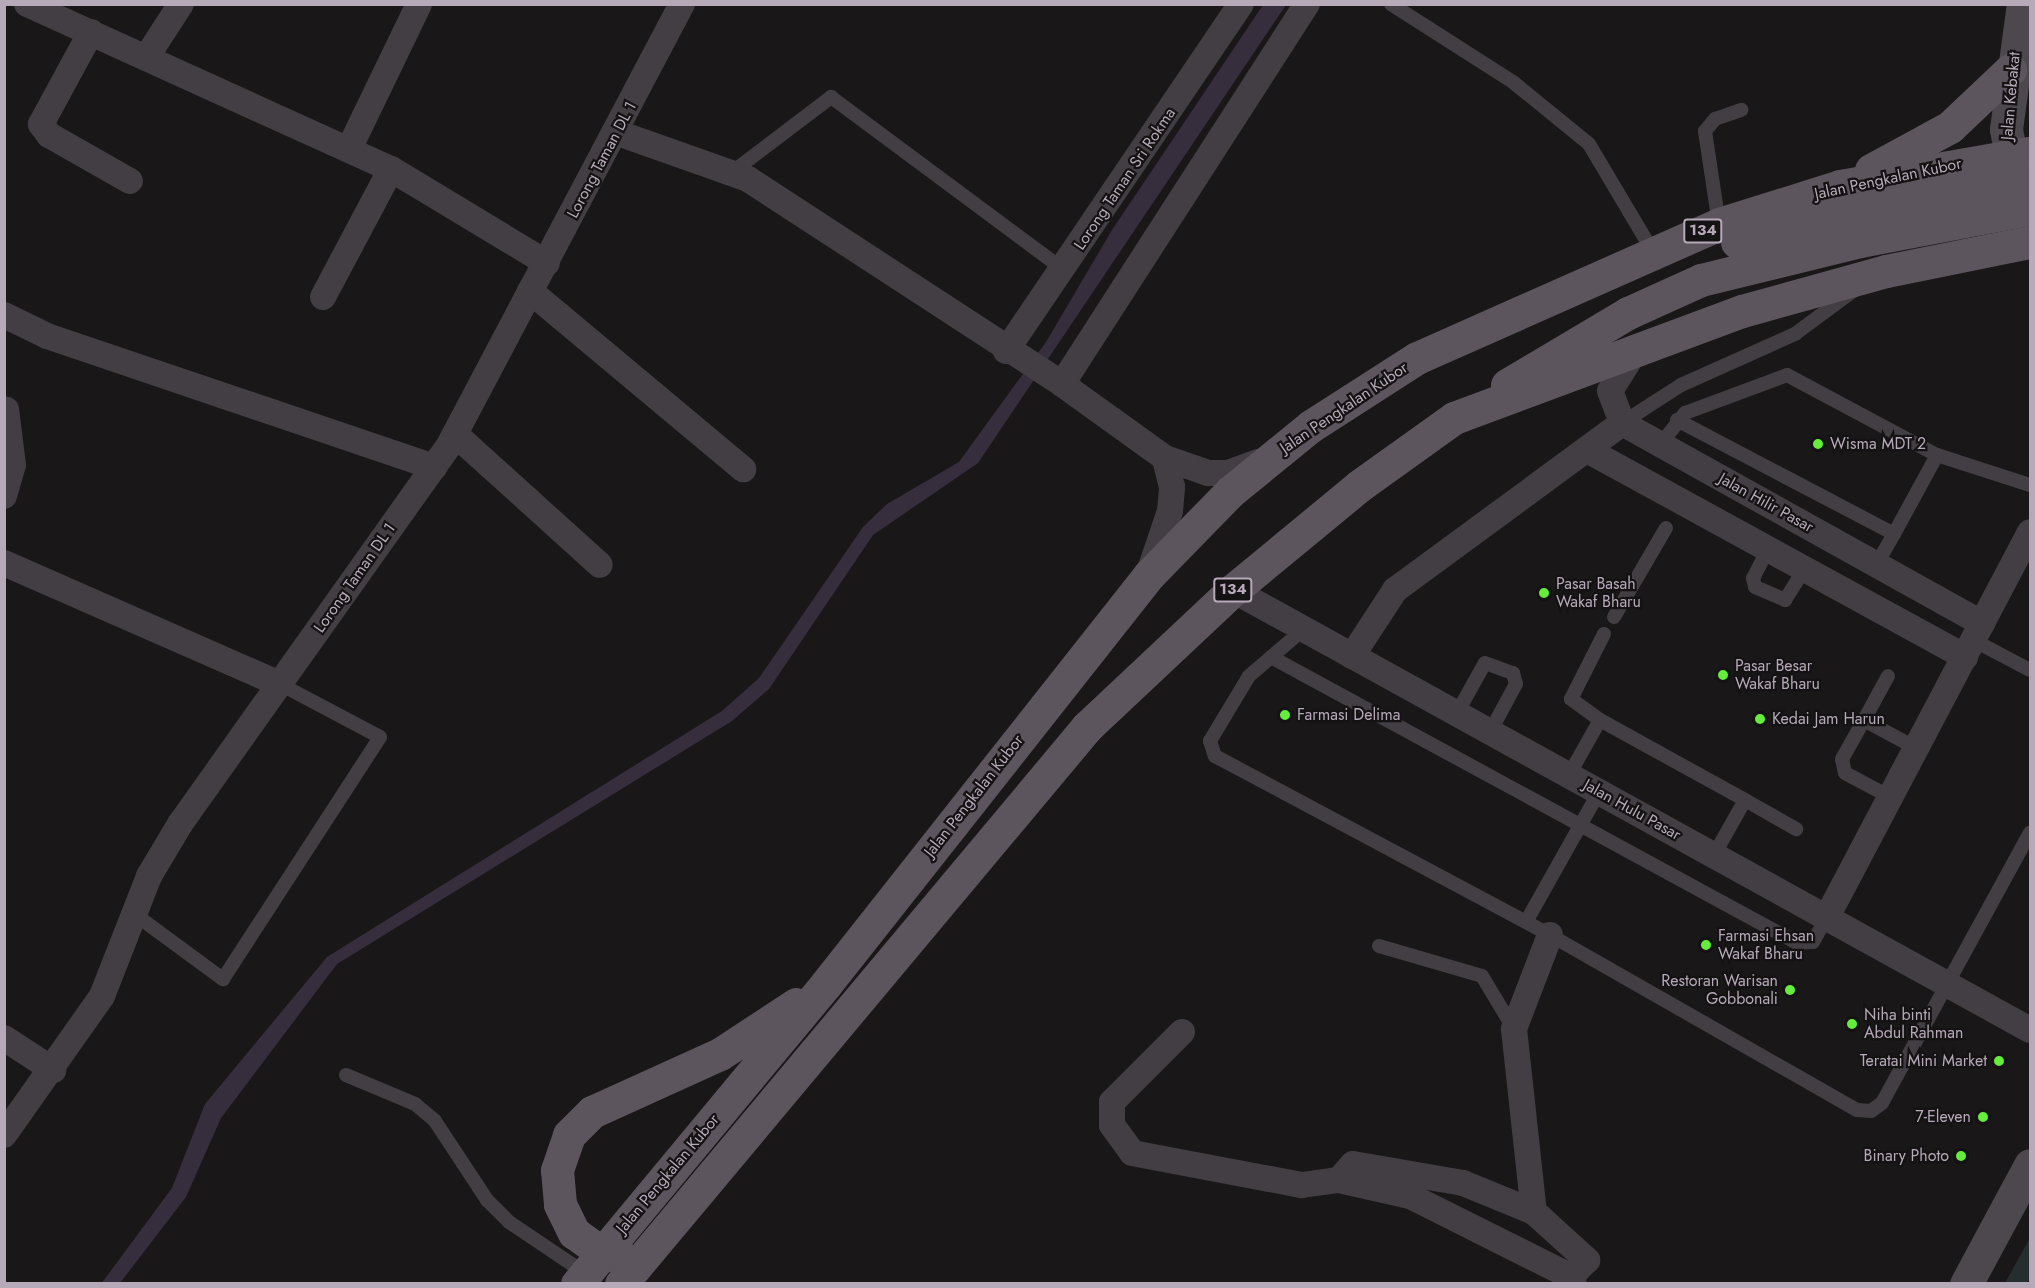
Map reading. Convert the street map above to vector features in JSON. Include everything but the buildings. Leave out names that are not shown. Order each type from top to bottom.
[{"type":"main road","points":[[1852,212],[1950,127],[2010,70]]},
{"type":"main road","name":"Jalan Pengkalan Kubor","points":[[621,1284],[1086,727],[1233,590],[1359,486],[1454,418],[1576,342],[1667,294],[1737,268],[1852,212],[2019,154]]},
{"type":"main road","name":"Jalan Pengkalan Kubor","points":[[1417,358],[1750,237],[1852,212],[2031,178]]},
{"type":"main road","name":"Jalan Pengkalan Kubor","points":[[588,1270],[826,984],[1149,575],[1270,458],[1417,358],[1653,252],[1719,225],[1852,212],[2031,210]]},
{"type":"main road","name":"Jalan Pengkalan Kubor","points":[[1454,418],[1742,311],[1876,274],[2031,242]]},
{"type":"main road","points":[[647,1251],[617,1257],[588,1270],[560,1204],[557,1170],[569,1135],[592,1112],[720,1054],[826,984]]},
{"type":"street","points":[[27,4],[391,169],[547,264]]},
{"type":"street","points":[[146,58],[181,4]]},
{"type":"street","points":[[350,149],[419,4]]},
{"type":"street","name":"Lorong Taman DL 1","points":[[4,1135],[53,1070],[102,996],[133,913],[180,824],[434,468],[455,434],[530,291],[618,133],[682,4]]},
{"type":"street","name":"Lorong Taman Sri Rokma","points":[[1014,355],[1063,269],[1241,4]]},
{"type":"street","points":[[1058,382],[1307,4]]},
{"type":"street","name":"Jalan Kebakat","points":[[2023,4],[2010,70],[2019,154],[2031,220]]},
{"type":"street","points":[[91,32],[41,124],[48,135],[130,181]]},
{"type":"street","points":[[618,133],[748,179],[1058,382],[1165,458],[1208,473],[1228,473],[1270,458]]},
{"type":"street","points":[[323,297],[391,169]]},
{"type":"street","points":[[530,291],[742,469]]},
{"type":"street","points":[[4,315],[47,336],[434,468]]},
{"type":"street","points":[[1352,656],[1395,590],[1589,451],[1622,423],[1610,391],[1635,351]]},
{"type":"street","points":[[4,496],[14,465],[6,409]]},
{"type":"street","name":"Jalan Hilir Pasar","points":[[1622,423],[1877,564],[1974,640]]},
{"type":"street","points":[[455,434],[600,565]]},
{"type":"street","points":[[1589,451],[1804,569],[1974,640]]},
{"type":"street","points":[[1149,575],[1170,511],[1172,487],[1165,458]]},
{"type":"street","points":[[1827,917],[2031,532]]},
{"type":"street","points":[[4,563],[280,684]]},
{"type":"street","name":"Jalan Hulu Pasar","points":[[1233,590],[2031,1030]]},
{"type":"street","points":[[1534,1212],[1514,1029],[1550,935]]},
{"type":"street","points":[[1182,1032],[1112,1102],[1119,1141],[1132,1153],[1302,1185],[1339,1180],[1410,1196],[1570,1281],[1587,1260],[1534,1212],[1463,1184],[1353,1164],[1339,1180]]},
{"type":"street","points":[[4,1038],[53,1070]]},
{"type":"street","points":[[1966,1284],[2031,1165]]},
{"type":"lane","points":[[1391,4],[1513,82],[1589,144],[1653,252]]},
{"type":"lane","points":[[731,173],[831,97],[1063,269]]},
{"type":"lane","points":[[1719,225],[1705,131],[1715,119],[1741,110]]},
{"type":"lane","points":[[1622,423],[1681,385],[1795,334],[1876,274]]},
{"type":"lane","points":[[1660,445],[1677,420],[1787,375],[1937,454],[2031,485]]},
{"type":"lane","points":[[1677,420],[1894,534]]},
{"type":"lane","points":[[1877,564],[1937,454]]},
{"type":"lane","points":[[1614,617],[1666,528]]},
{"type":"lane","points":[[1768,549],[1752,580],[1755,587],[1785,600],[1804,569]]},
{"type":"lane","points":[[1304,629],[1246,680],[1212,736],[1211,752],[1550,935],[1864,1112],[1882,1103],[2031,833]]},
{"type":"lane","points":[[1604,634],[1571,699],[1600,720],[1796,829]]},
{"type":"lane","points":[[1974,640],[2031,670]]},
{"type":"lane","points":[[1271,657],[1797,943],[1813,942],[1827,917]]},
{"type":"lane","points":[[1457,713],[1485,663],[1513,673],[1516,684],[1490,732]]},
{"type":"lane","points":[[1888,676],[1842,759],[1842,770],[1890,797]]},
{"type":"lane","points":[[133,913],[223,979],[380,737],[280,684]]},
{"type":"lane","points":[[1569,775],[1600,720]]},
{"type":"lane","points":[[1864,720],[1916,748]]},
{"type":"lane","points":[[1526,922],[1599,792]]},
{"type":"lane","points":[[1714,855],[1744,800]]},
{"type":"lane","points":[[1378,946],[1482,976],[1514,1029]]},
{"type":"lane","points":[[346,1075],[415,1104],[435,1121],[487,1200],[509,1222],[588,1270]]},
{"type":"shaded area","points":[[1263,5],[1286,5],[978,463],[873,535],[769,689],[732,721],[337,964],[221,1118],[186,1197],[120,1283],[101,1284],[172,1188],[205,1104],[327,957],[722,711],[759,678],[863,527],[887,504],[959,462],[1046,342],[1112,230]]},
{"type":"shaded area","points":[[2030,1238],[2030,1277],[2027,1283],[2005,1283]]},
{"type":"place","name":"Wisma MDT 2","points":[[1818,444]]},
{"type":"place","name":"Pasar Basah Wakaf Bharu","points":[[1544,593]]},
{"type":"place","name":"Pasar Besar Wakaf Bharu","points":[[1723,675]]},
{"type":"place","name":"Farmasi Delima","points":[[1285,715]]},
{"type":"place","name":"Kedai Jam Harun","points":[[1760,719]]},
{"type":"place","name":"Farmasi Ehsan Wakaf Bharu","points":[[1706,945]]},
{"type":"place","name":"Restoran Warisan Gobbonali","points":[[1790,990]]},
{"type":"place","name":"Niha binti Abdul Rahman","points":[[1852,1024]]},
{"type":"place","name":"Teratai Mini Market","points":[[1999,1061]]},
{"type":"place","name":"7-Eleven","points":[[1983,1117]]},
{"type":"place","name":"Binary Photo","points":[[1961,1156]]}]
